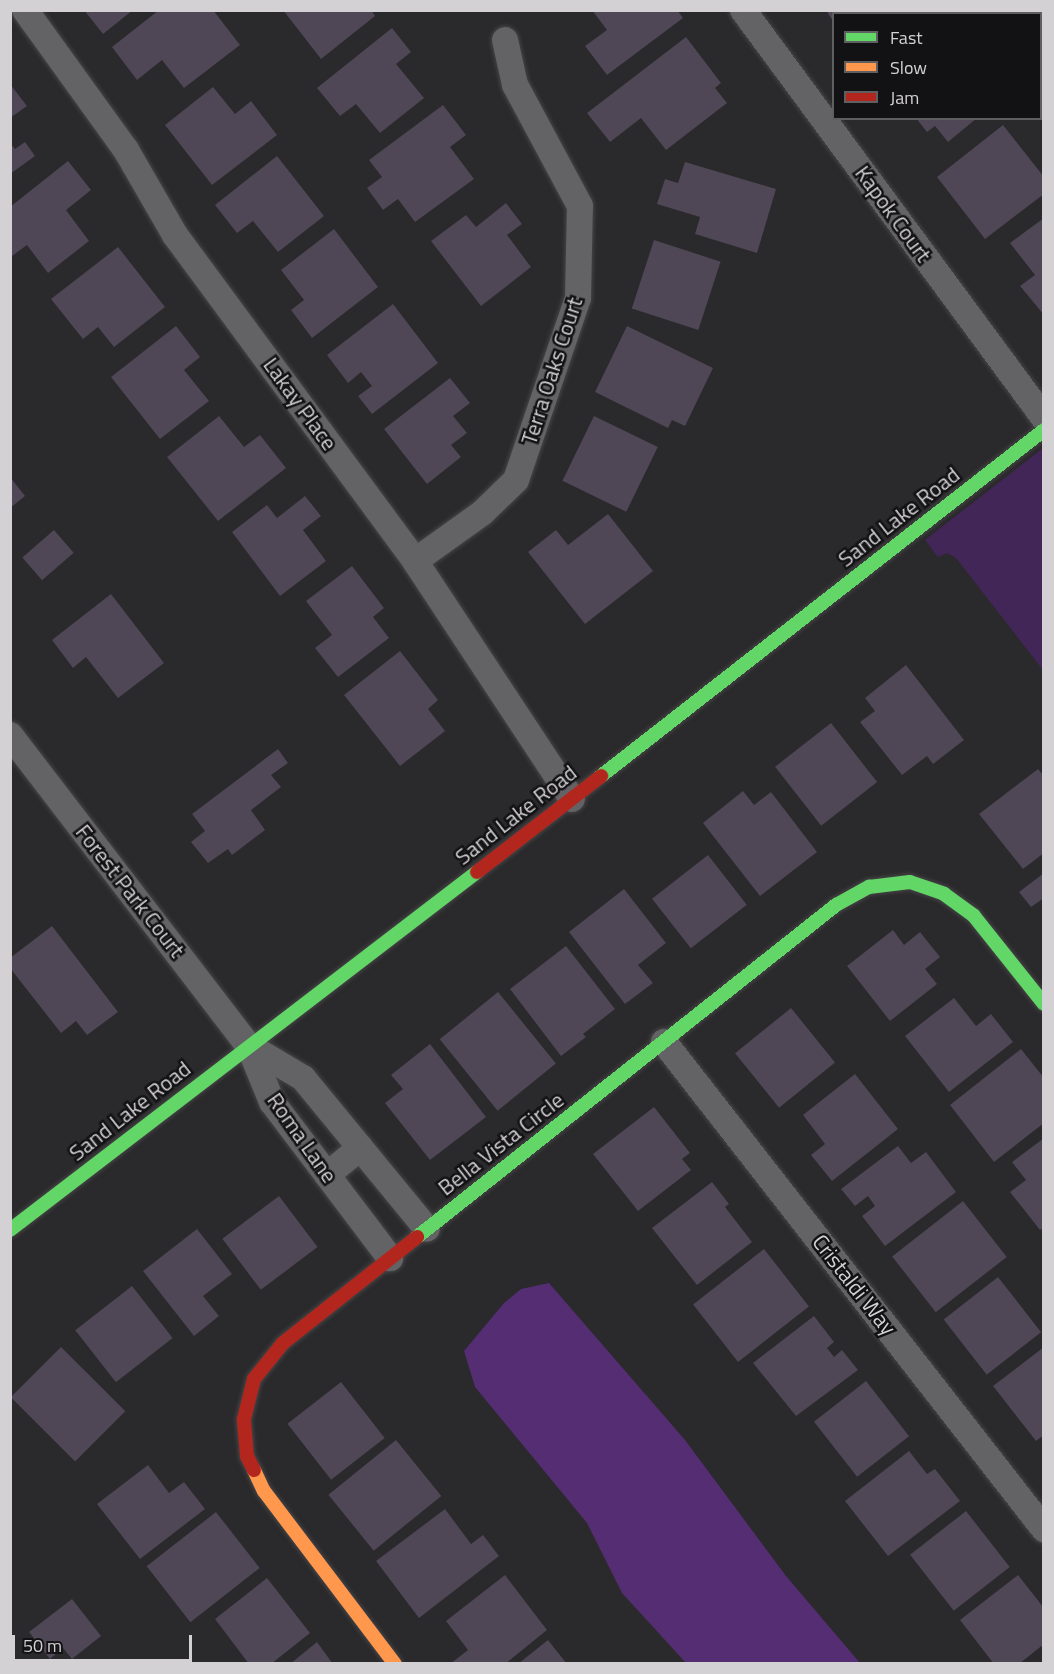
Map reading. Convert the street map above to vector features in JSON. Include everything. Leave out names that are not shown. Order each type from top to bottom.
[{"type":"street","name":"Lakay Place","points":[[25,10],[126,150],[175,235],[415,561],[573,799]]},
{"type":"street","name":"Kapok Court","points":[[744,10],[1044,418]]},
{"type":"street","name":"Terra Oaks Court","points":[[415,561],[482,513],[516,480],[578,298],[580,206],[515,86],[505,40]]},
{"type":"street","name":"Sand Lake Road","points":[[10,1230],[573,799],[1044,430]]},
{"type":"street","name":"Forest Park Court","points":[[10,735],[249,1046]]},
{"type":"street","name":"Bella Vista Circle","points":[[395,1664],[264,1491],[247,1456],[244,1419],[254,1379],[283,1343],[836,905],[869,887],[910,882],[944,894],[974,916],[1044,1004]]},
{"type":"street","name":"Cristaldi Way","points":[[664,1042],[1044,1529]]},
{"type":"street","name":"Roma Lane","points":[[249,1046],[303,1078],[427,1229]]},
{"type":"street","name":"Roma Lane","points":[[249,1046],[272,1102],[390,1258]]},
{"type":"street","points":[[327,1174],[360,1148]]},
{"type":"shaded area","points":[[1043,448],[1043,670],[956,558],[947,553],[938,557],[925,540]]},
{"type":"shaded area","points":[[549,1283],[685,1440],[786,1576],[860,1663],[686,1663],[622,1593],[587,1523],[475,1387],[464,1351],[504,1303],[521,1289]]},
{"type":"building","points":[[84,10],[133,10],[103,34]]},
{"type":"building","points":[[159,10],[213,10],[240,45],[184,88],[162,60],[137,80],[112,47]]},
{"type":"building","points":[[283,10],[371,10],[375,16],[321,59]]},
{"type":"building","points":[[592,10],[677,10],[683,18],[607,75],[585,46],[607,30]]},
{"type":"building","points":[[826,10],[917,10],[915,12],[832,12],[832,20]]},
{"type":"building","points":[[392,28],[411,52],[396,64],[424,98],[380,133],[356,104],[340,116],[317,88]]},
{"type":"building","points":[[686,37],[721,83],[715,88],[727,103],[666,150],[641,118],[610,142],[587,113]]},
{"type":"building","points":[[10,84],[27,106],[10,118]]},
{"type":"building","points":[[213,87],[235,114],[251,101],[277,135],[212,185],[165,125]]},
{"type":"building","points":[[443,105],[466,135],[450,147],[474,179],[415,222],[398,199],[383,210],[367,188],[382,177],[369,160]]},
{"type":"building","points":[[918,120],[975,120],[948,142],[935,126],[927,132]]},
{"type":"building","points":[[1003,125],[1044,177],[1044,194],[985,239],[937,177]]},
{"type":"building","points":[[25,142],[35,156],[10,174],[10,143],[15,149]]},
{"type":"building","points":[[277,156],[324,216],[278,252],[253,221],[237,233],[215,205]]},
{"type":"building","points":[[68,161],[91,190],[66,210],[89,241],[48,273],[27,245],[12,256],[10,254],[10,207]]},
{"type":"building","points":[[685,162],[776,189],[757,253],[695,234],[700,217],[657,204],[665,179],[678,183]]},
{"type":"building","points":[[506,203],[522,224],[507,235],[531,267],[481,306],[431,241],[466,215],[476,227]]},
{"type":"building","points":[[1044,218],[1044,315],[1020,286],[1035,275],[1010,243]]},
{"type":"building","points":[[334,229],[378,287],[312,338],[291,310],[304,300],[281,270]]},
{"type":"building","points":[[654,240],[721,262],[698,330],[632,308]]},
{"type":"building","points":[[118,247],[165,307],[114,347],[98,327],[83,339],[51,299]]},
{"type":"building","points":[[393,304],[438,363],[372,414],[358,396],[372,386],[361,372],[348,383],[327,355]]},
{"type":"building","points":[[176,326],[200,357],[184,370],[209,401],[160,439],[111,377]]},
{"type":"building","points":[[627,326],[713,368],[685,426],[672,420],[668,428],[595,392]]},
{"type":"building","points":[[450,378],[470,403],[453,416],[467,433],[451,445],[461,457],[427,484],[384,429]]},
{"type":"building","points":[[219,416],[244,447],[260,435],[286,468],[218,521],[167,457]]},
{"type":"building","points":[[594,416],[658,447],[626,512],[562,481]]},
{"type":"building","points":[[10,477],[25,496],[10,508]]},
{"type":"building","points":[[305,496],[321,516],[303,530],[326,561],[280,596],[232,532],[267,505],[277,518]]},
{"type":"building","points":[[608,514],[653,571],[585,624],[528,552],[556,530],[568,545]]},
{"type":"building","points":[[54,530],[74,553],[42,580],[22,558]]},
{"type":"building","points":[[352,566],[384,608],[373,617],[389,638],[338,677],[315,648],[332,635],[306,601]]},
{"type":"building","points":[[111,594],[164,663],[118,698],[86,657],[73,668],[52,640]]},
{"type":"building","points":[[400,651],[438,700],[428,709],[445,731],[400,766],[344,695]]},
{"type":"building","points":[[906,665],[964,740],[933,764],[927,756],[902,775],[860,722],[875,711],[865,698]]},
{"type":"building","points":[[831,723],[877,782],[821,826],[775,767]]},
{"type":"building","points":[[278,749],[288,763],[271,775],[281,787],[251,810],[265,830],[232,855],[228,849],[208,863],[191,842],[205,831],[192,814]]},
{"type":"building","points":[[1038,769],[1044,776],[1044,853],[1023,869],[979,814]]},
{"type":"building","points":[[743,791],[754,805],[771,792],[817,852],[760,896],[703,823]]},
{"type":"building","points":[[708,855],[747,905],[691,948],[652,899]]},
{"type":"building","points":[[1044,873],[1044,898],[1031,907],[1019,892]]},
{"type":"building","points":[[624,889],[666,943],[638,965],[653,983],[625,1004],[569,932]]},
{"type":"building","points":[[52,926],[118,1012],[87,1035],[76,1021],[61,1033],[10,968],[10,958]]},
{"type":"building","points":[[893,930],[904,945],[920,932],[940,957],[925,969],[937,984],[890,1021],[847,966]]},
{"type":"building","points":[[566,946],[615,1009],[583,1034],[586,1037],[561,1056],[510,989]]},
{"type":"building","points":[[498,992],[556,1063],[498,1111],[440,1039]]},
{"type":"building","points":[[954,998],[976,1026],[991,1014],[1013,1042],[949,1092],[905,1036]]},
{"type":"building","points":[[791,1008],[835,1062],[779,1108],[735,1053]]},
{"type":"building","points":[[430,1044],[486,1117],[430,1160],[385,1103],[403,1089],[391,1075]]},
{"type":"building","points":[[1021,1049],[1044,1078],[1044,1123],[994,1162],[950,1105]]},
{"type":"building","points":[[855,1074],[898,1129],[832,1181],[811,1155],[825,1144],[803,1115]]},
{"type":"building","points":[[654,1107],[690,1153],[682,1159],[691,1170],[638,1211],[593,1154]]},
{"type":"building","points":[[1044,1138],[1044,1227],[1040,1230],[1010,1192],[1026,1180],[1012,1162]]},
{"type":"building","points":[[898,1146],[911,1163],[926,1152],[956,1192],[885,1246],[862,1216],[875,1206],[868,1196],[855,1206],[841,1189]]},
{"type":"building","points":[[712,1182],[729,1204],[725,1207],[752,1242],[697,1285],[652,1228]]},
{"type":"building","points":[[279,1196],[318,1247],[261,1290],[222,1239]]},
{"type":"building","points":[[963,1201],[1007,1257],[936,1312],[892,1256]]},
{"type":"building","points":[[197,1229],[232,1274],[203,1296],[219,1316],[194,1336],[143,1271]]},
{"type":"building","points":[[764,1249],[809,1307],[738,1362],[693,1304]]},
{"type":"building","points":[[998,1277],[1041,1332],[987,1375],[944,1319]]},
{"type":"building","points":[[132,1286],[173,1338],[116,1382],[75,1330]]},
{"type":"building","points":[[814,1316],[834,1342],[827,1348],[834,1357],[842,1350],[858,1370],[796,1416],[753,1363]]},
{"type":"building","points":[[61,1347],[125,1411],[75,1462],[11,1397]]},
{"type":"building","points":[[1044,1347],[1044,1435],[1036,1441],[993,1386]]},
{"type":"building","points":[[866,1381],[909,1436],[857,1477],[814,1422]]},
{"type":"building","points":[[341,1382],[385,1438],[331,1480],[287,1424]]},
{"type":"building","points":[[396,1440],[441,1496],[374,1551],[328,1495]]},
{"type":"building","points":[[909,1451],[927,1474],[935,1469],[960,1501],[888,1556],[845,1501]]},
{"type":"building","points":[[148,1465],[169,1493],[184,1482],[205,1509],[140,1559],[97,1504]]},
{"type":"building","points":[[445,1509],[471,1544],[483,1535],[499,1556],[419,1618],[376,1561]]},
{"type":"building","points":[[966,1511],[1010,1567],[954,1611],[910,1555]]},
{"type":"building","points":[[216,1512],[260,1568],[190,1622],[147,1566]]},
{"type":"building","points":[[505,1575],[547,1630],[505,1664],[450,1664],[468,1650],[446,1621]]},
{"type":"building","points":[[1018,1575],[1044,1608],[1044,1644],[1019,1664],[994,1664],[960,1620]]},
{"type":"building","points":[[267,1578],[310,1633],[271,1664],[249,1664],[215,1619]]},
{"type":"building","points":[[72,1599],[101,1636],[72,1659],[63,1648],[50,1659],[29,1632]]},
{"type":"building","points":[[548,1640],[567,1664],[518,1664]]},
{"type":"building","points":[[317,1642],[333,1664],[290,1664]]},
{"type":"traffic: fast","points":[[601,776],[1044,430]]},
{"type":"traffic: fast","points":[[10,1230],[477,872]]},
{"type":"traffic: fast","points":[[417,1237],[836,905],[869,887],[910,882],[944,894],[974,916],[1044,1004]]},
{"type":"traffic: slow","points":[[254,1470],[264,1491],[395,1664]]},
{"type":"traffic: jam","points":[[477,872],[601,776]]},
{"type":"traffic: jam","points":[[254,1470],[247,1456],[244,1419],[254,1379],[283,1343],[417,1237]]}]
